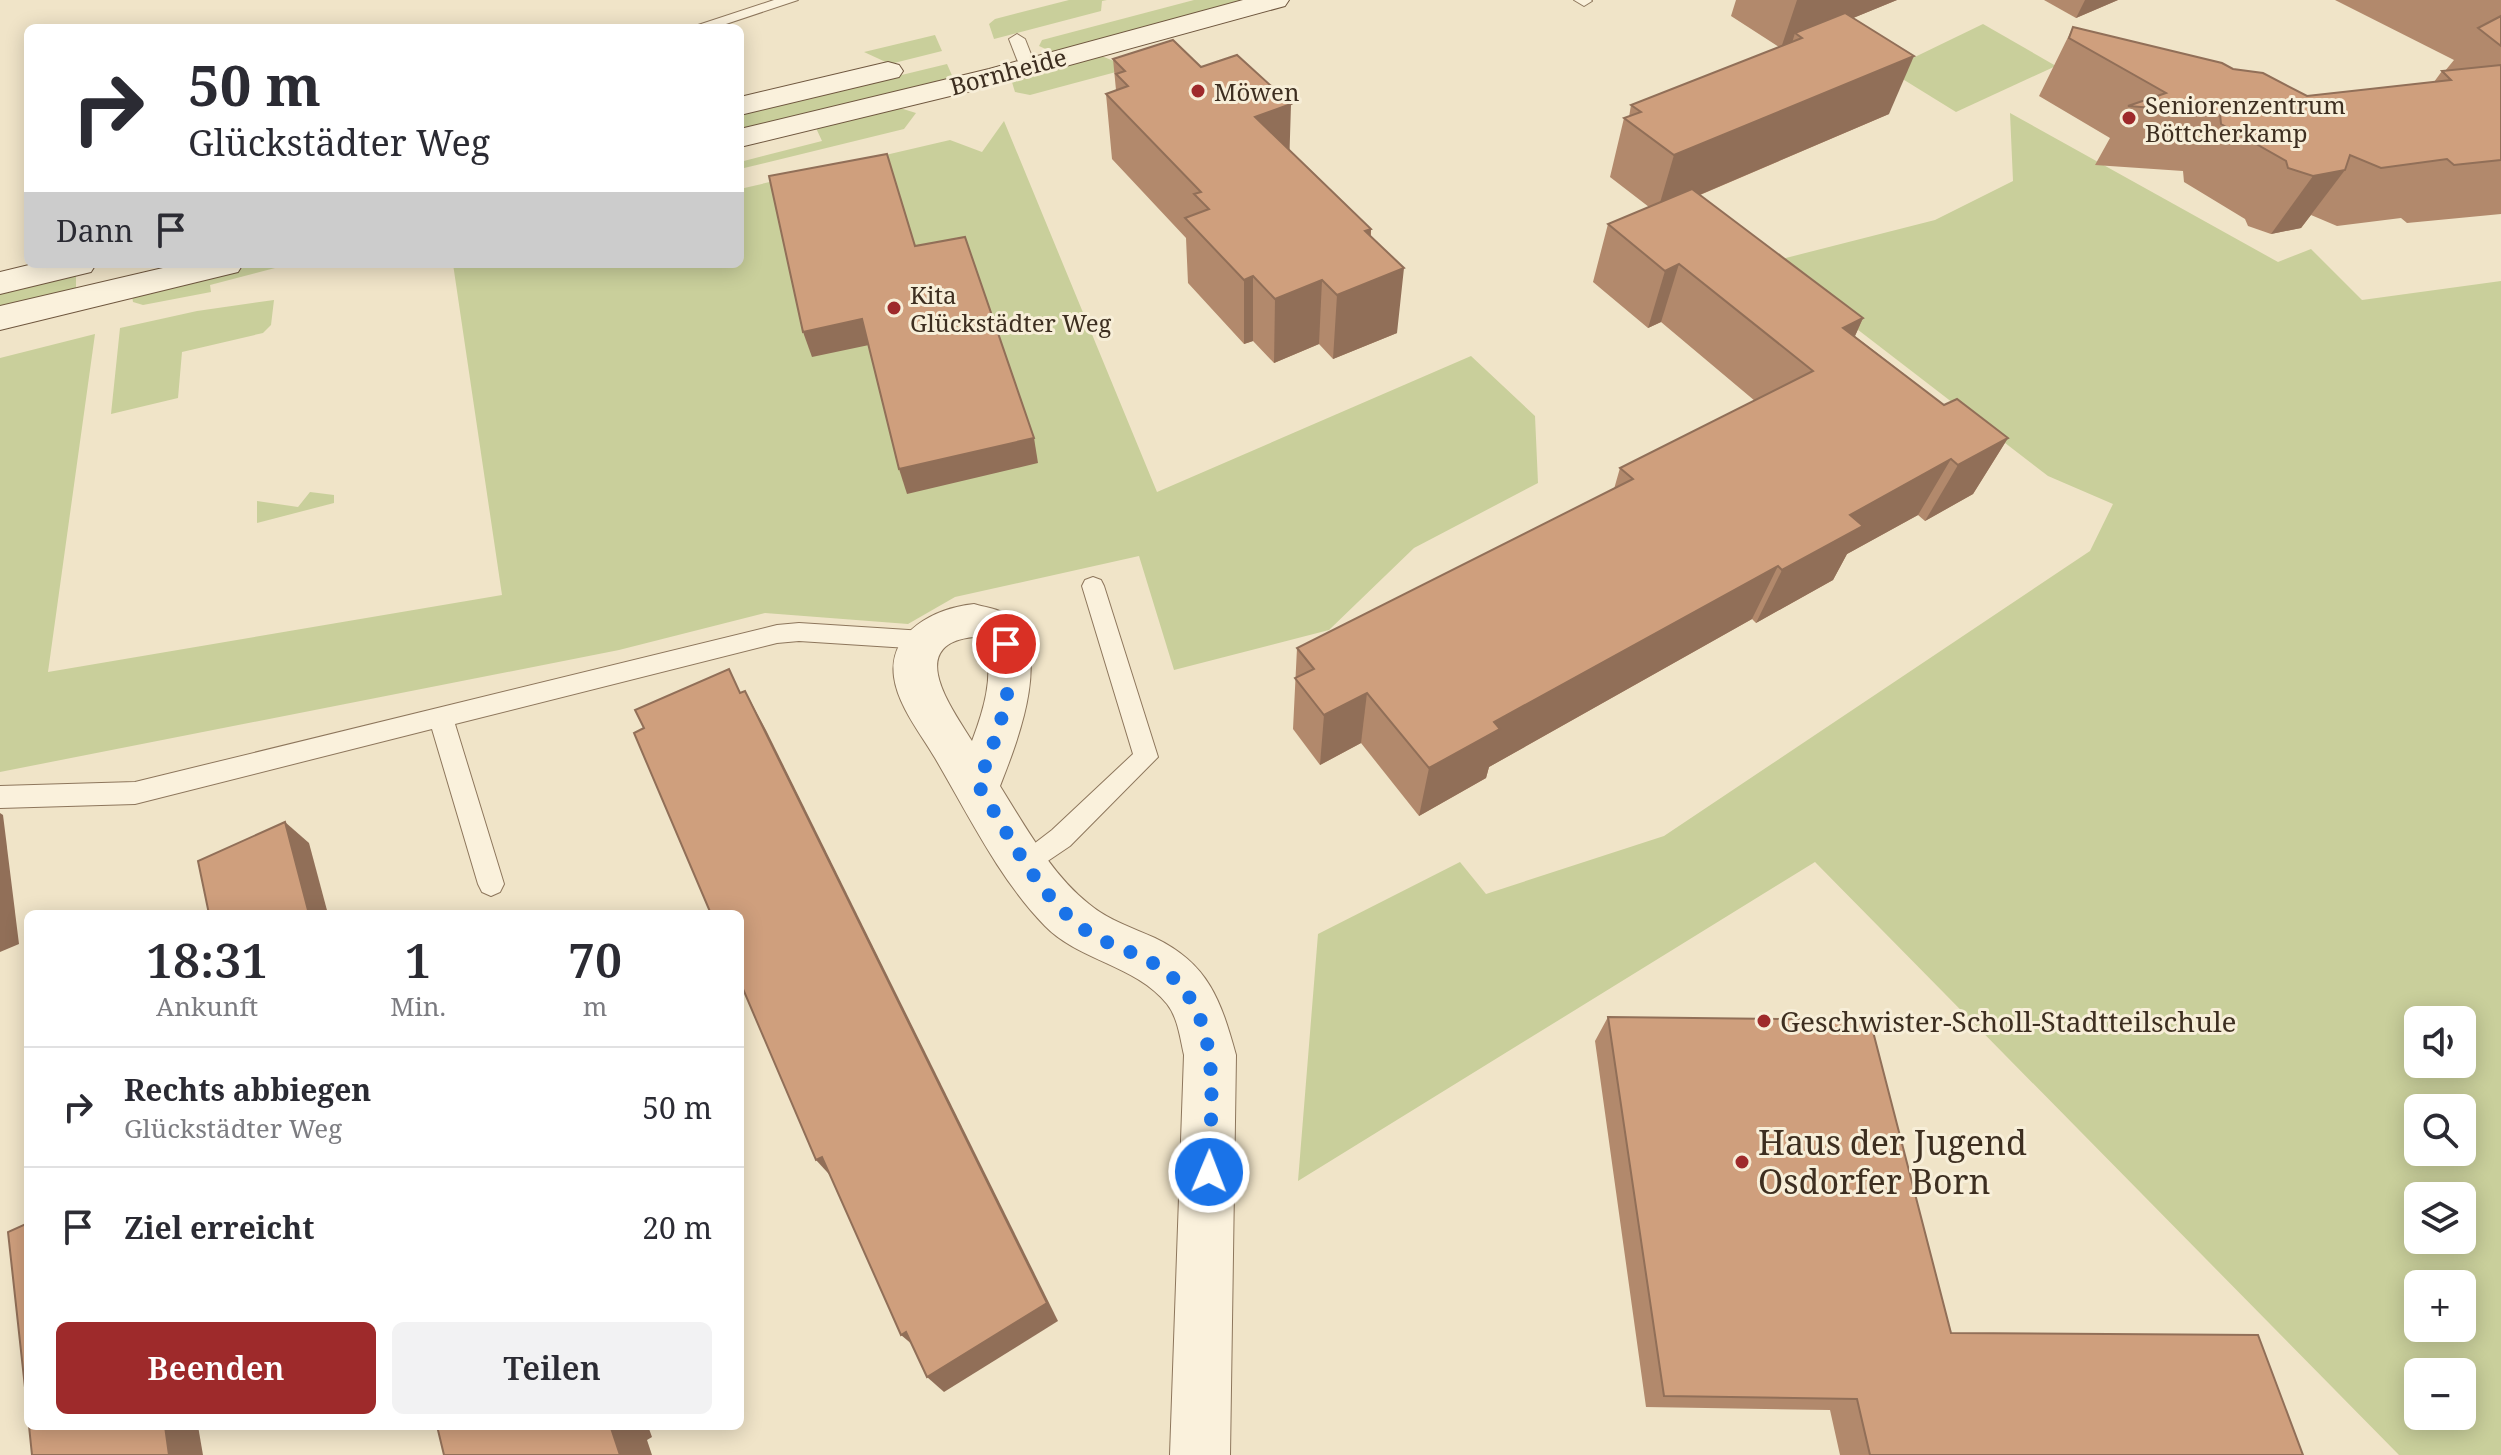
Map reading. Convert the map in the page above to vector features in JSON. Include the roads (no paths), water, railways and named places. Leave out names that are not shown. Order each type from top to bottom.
[{"type":"street","name":"Bornheide","points":[[744,137],[1028,67],[1275,0]]},
{"type":"street","name":"Bornheide","points":[[985,47],[1047,31]]},
{"type":"street","name":"Bornheide","points":[[744,105],[908,66]]},
{"type":"street","points":[[0,283],[62,268]]},
{"type":"street","points":[[0,318],[209,268]]},
{"type":"street","points":[[978,785],[1006,697],[1009,655],[1006,644],[994,628],[967,620],[937,629],[924,640],[915,665],[915,677],[925,703],[1027,864],[1061,910],[1083,929],[1161,967],[1184,987],[1201,1019],[1210,1055],[1200,1455]]},
{"type":"lane","points":[[710,24],[790,0]]},
{"type":"lane","points":[[1017,39],[1028,67]]},
{"type":"lane","points":[[1027,864],[1061,838],[1146,757],[1093,586]]},
{"type":"lane","points":[[0,797],[135,793],[777,634],[799,632],[924,640]]},
{"type":"lane","points":[[440,715],[491,884]]},
{"type":"place","name":"Möwen","points":[[1198,91]]},
{"type":"place","name":"Seniorenzentrum Böttcherkamp","points":[[2129,118]]},
{"type":"place","name":"Kita Glückstädter Weg","points":[[894,308]]},
{"type":"place","name":"Geschwister-Scholl-Stadtteilschule","points":[[1764,1021]]},
{"type":"place","name":"Haus der Jugend Osdorfer Born","points":[[1742,1162]]}]
